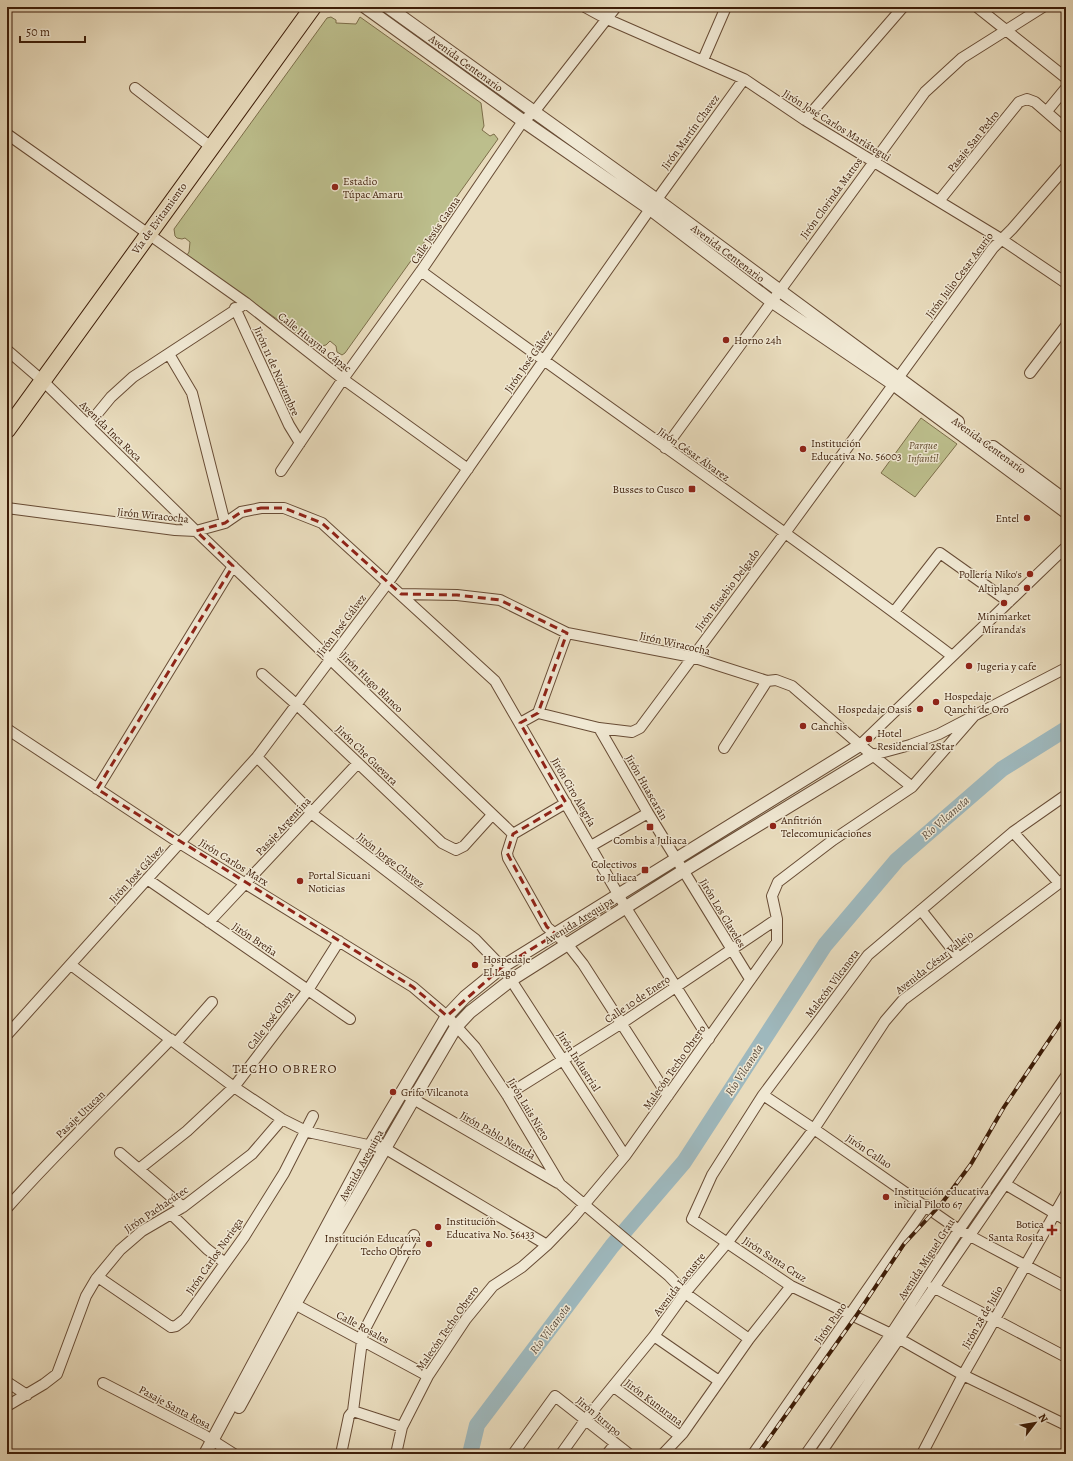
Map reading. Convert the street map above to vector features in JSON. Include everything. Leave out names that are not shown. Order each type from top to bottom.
[{"type":"highway","name":"Vía de Evitamiento","points":[[7,430],[44,382],[148,233],[313,7]]},
{"type":"street","points":[[365,7],[523,122],[653,204],[771,301],[896,381],[1066,512]]},
{"type":"street","name":"Avenida Centenario","points":[[388,7],[534,112],[653,204],[778,290],[896,381],[1066,501]]},
{"type":"street","name":"Jirón José Carlos Mariátegui","points":[[585,7],[607,19],[744,79],[805,120],[872,162],[1001,239],[1066,283]]},
{"type":"street","name":"Calle Jesús Gaona","points":[[281,471],[343,379],[422,271],[523,122],[534,112],[616,7]]},
{"type":"street","points":[[703,60],[726,7]]},
{"type":"street","points":[[805,120],[902,7]]},
{"type":"street","points":[[977,7],[1066,78]]},
{"type":"street","name":"Jirón Clorinda Mattos","points":[[665,448],[778,290],[925,92],[942,74],[962,58],[1043,7]]},
{"type":"street","name":"Jirón Martín Chavez","points":[[653,204],[744,79]]},
{"type":"street","points":[[135,88],[211,147]]},
{"type":"street","points":[[1066,88],[1047,111],[1066,129]]},
{"type":"street","name":"Pasaje San Pedro","points":[[939,201],[1019,102],[1027,99],[1035,102],[1047,111]]},
{"type":"street","name":"Calle Huayna Cápac","points":[[7,134],[246,303],[343,379],[468,469]]},
{"type":"street","name":"Jirón Julio Cesar Acurio","points":[[896,381],[993,248],[1066,167]]},
{"type":"street","name":"Jirón José Gálvez","points":[[7,1035],[181,844],[257,757],[387,584],[653,204]]},
{"type":"street","name":"Jirón César Álvarez","points":[[422,271],[543,362],[785,533],[952,656]]},
{"type":"street","points":[[88,425],[111,397],[133,377],[236,308],[246,303]]},
{"type":"street","name":"Jirón 11 de Noviembre","points":[[236,308],[289,426],[300,443]]},
{"type":"street","points":[[1030,373],[1066,326]]},
{"type":"street","name":"Avenida Inca Roca","points":[[7,350],[44,382],[196,531]]},
{"type":"street","points":[[169,354],[192,393],[225,523]]},
{"type":"street","name":"Jirón Eusebio Delgado","points":[[538,713],[599,728],[632,732],[640,728],[896,381]]},
{"type":"street","name":"Jirón Wiracocha","points":[[7,508],[148,528],[196,531],[225,523],[242,512],[262,508],[284,508],[322,523],[387,584]]},
{"type":"street","name":"Jirón Hugo Blanco","points":[[196,531],[513,834]]},
{"type":"street","name":"Avenida Arequipa","points":[[205,1454],[214,1447],[291,1302],[370,1146],[403,1093],[447,1016],[465,997],[502,967],[860,745],[1066,547]]},
{"type":"street","points":[[894,612],[940,553],[1009,602]]},
{"type":"street","points":[[97,789],[233,566]]},
{"type":"street","name":"Jirón Ciro Alegría","points":[[387,584],[401,594],[495,681],[626,908],[709,1039]]},
{"type":"street","name":"Jirón Wiracocha","points":[[401,594],[458,595],[500,600],[567,633],[692,657],[766,681],[776,680],[792,686],[860,745],[912,787]]},
{"type":"street","points":[[520,723],[538,713],[567,633]]},
{"type":"street","points":[[873,755],[910,745],[939,734],[1066,668]]},
{"type":"street","name":"Jirón Che Guevara","points":[[262,674],[297,705],[442,843],[456,850],[464,846],[492,815]]},
{"type":"street","points":[[724,748],[766,681]]},
{"type":"street","name":"Malecón Techo Obrero","points":[[396,1454],[402,1427],[428,1376],[466,1319],[492,1286],[522,1267],[547,1245],[573,1218],[584,1203],[625,1156],[777,942],[777,919],[772,896],[778,882],[833,840],[912,787],[974,716]]},
{"type":"street","name":"Jirón Huascarán","points":[[599,728],[676,859]]},
{"type":"street","name":"Jirón Carlos Marx","points":[[7,729],[181,844],[413,988],[447,1016]]},
{"type":"street","name":"Avenida Arequipa","points":[[291,1302],[386,1149],[456,1027],[476,1006],[511,980],[626,908],[683,870],[873,755]]},
{"type":"street","name":"Jirón Jorge Chavez","points":[[257,757],[312,813],[410,890],[475,938],[502,967],[511,980]]},
{"type":"street","name":"Pasaje Argentina","points":[[209,922],[358,764]]},
{"type":"street","name":"Malecón Vilcanota","points":[[692,1219],[712,1175],[763,1095],[868,955],[1013,832],[1066,795]]},
{"type":"street","points":[[566,803],[513,834],[507,853],[508,858],[547,927],[568,945],[583,964],[668,1096]]},
{"type":"street","points":[[591,846],[648,813]]},
{"type":"street","points":[[1013,832],[1062,881]]},
{"type":"street","name":"Jirón Los Claveles","points":[[676,859],[750,979]]},
{"type":"street","name":"Jirón Breña","points":[[147,880],[350,1019]]},
{"type":"street","name":"Avenida César Vallejo","points":[[814,1128],[884,1021],[903,1000],[1062,881]]},
{"type":"street","points":[[921,910],[959,958]]},
{"type":"street","name":"Calle 10 de Enero","points":[[507,1095],[622,1023],[777,919]]},
{"type":"street","name":"Calle José Olaya","points":[[139,1169],[187,1131],[234,1087],[308,990],[339,941]]},
{"type":"street","points":[[71,965],[234,1087],[282,1119],[304,1130],[386,1149],[547,1245]]},
{"type":"street","name":"Jirón Industrial","points":[[511,980],[625,1156]]},
{"type":"street","name":"Pasaje Utucan","points":[[7,1208],[52,1158],[174,1041],[212,1002]]},
{"type":"street","name":"Jirón Luis Nieto","points":[[447,1016],[475,1047],[507,1095],[560,1184],[669,1276],[685,1293],[749,1339]]},
{"type":"street","name":"Avenida Miguel Grau","points":[[820,1454],[960,1230],[1066,1078]]},
{"type":"street","name":"Jirón Pablo Neruda","points":[[403,1093],[560,1184]]},
{"type":"street","name":"Jirón Callao","points":[[763,1095],[814,1128],[969,1236],[1066,1287]]},
{"type":"street","name":"Avenida Miguel Grau","points":[[807,1454],[933,1287],[1066,1095]]},
{"type":"street","name":"Jirón Carlos Noriega","points":[[98,1277],[171,1327],[174,1327],[185,1318],[244,1238],[284,1173],[304,1130],[313,1116]]},
{"type":"street","name":"Jirón Pachacútec","points":[[7,1406],[27,1395],[57,1374],[86,1296],[98,1277],[120,1250],[142,1230],[183,1207],[252,1154],[282,1119]]},
{"type":"street","name":"Avenida Lacustre","points":[[561,1454],[586,1419],[614,1387],[654,1336],[685,1293],[727,1243],[814,1128]]},
{"type":"street","points":[[120,1153],[183,1207]]},
{"type":"street","points":[[1005,1184],[1066,1220]]},
{"type":"street","name":"Jirón 28 de Julio","points":[[922,1454],[993,1319],[1066,1194]]},
{"type":"street","name":"Jirón Puno","points":[[753,1454],[926,1205]]},
{"type":"street","points":[[171,1214],[207,1249],[225,1263]]},
{"type":"street","name":"Jirón Santa Cruz","points":[[692,1219],[791,1286],[895,1336],[963,1375],[1066,1426]]},
{"type":"street","points":[[341,1454],[349,1416],[353,1411],[363,1333],[414,1235]]},
{"type":"street","points":[[663,1454],[680,1436],[749,1339],[791,1286]]},
{"type":"street","points":[[933,1287],[1066,1357]]},
{"type":"street","name":"Calle Rosales","points":[[291,1302],[428,1376]]},
{"type":"street","points":[[654,1336],[719,1381]]},
{"type":"street","points":[[7,1382],[27,1395]]},
{"type":"street","name":"Pasaje Santa Rosa","points":[[103,1383],[214,1447],[234,1454]]},
{"type":"street","name":"Jirón Kunurana","points":[[614,1387],[680,1436]]},
{"type":"street","name":"Jirón Jurupo","points":[[513,1454],[555,1396],[629,1454]]},
{"type":"street","points":[[353,1411],[402,1427]]},
{"type":"street","points":[[607,1454],[615,1444]]},
{"type":"highlighted area","points":[[261,508],[284,508],[322,523],[401,594],[457,595],[500,600],[567,633],[538,713],[520,723],[566,803],[513,834],[507,853],[547,927],[556,934],[502,967],[447,1016],[413,987],[97,789],[233,566],[196,531],[225,523],[241,512]]},
{"type":"green space","name":"Estadio Túpac Amaru","points":[[331,17],[336,20],[336,23],[356,24],[360,17],[481,103],[484,126],[482,130],[490,136],[494,134],[498,139],[345,353],[342,355],[337,352],[336,346],[330,341],[326,345],[316,347],[187,255],[189,252],[190,242],[185,238],[177,238],[175,236],[174,229],[327,18]]},
{"type":"green space","name":"Parque Infantil","points":[[921,418],[957,444],[915,497],[881,473]]},
{"type":"waterway","name":"Río Vilcanota","points":[[470,1454],[477,1425],[612,1246],[684,1162],[825,945],[897,860],[1002,769],[1066,729]]},
{"type":"railway","points":[[758,1454],[856,1316],[904,1244],[942,1203],[971,1164],[1004,1107],[1066,1015]]},
{"type":"place","name":"Estadio Túpac Amaru","points":[[335,187]]},
{"type":"place","name":"Horno 24h","points":[[726,340]]},
{"type":"place","name":"Institución Educativa No. 56003","points":[[803,449]]},
{"type":"place","name":"Busses to Cusco","points":[[692,489]]},
{"type":"place","name":"Entel","points":[[1027,518]]},
{"type":"place","name":"Pollería Niko's","points":[[1030,574]]},
{"type":"place","name":"Altiplano","points":[[1027,588]]},
{"type":"place","name":"Minimarket Miranda's","points":[[1004,603]]},
{"type":"place","name":"Jugeria y cafe","points":[[969,666]]},
{"type":"place","name":"Hospedaje Qanchi de Oro","points":[[936,702]]},
{"type":"place","name":"Hospedaje Oasis","points":[[920,709]]},
{"type":"place","name":"Canchis","points":[[803,726]]},
{"type":"place","name":"Hotel Residencial 2Star","points":[[869,739]]},
{"type":"place","name":"Anfitrión Telecomunicaciones","points":[[773,826]]},
{"type":"place","name":"Combis a Juliaca","points":[[650,827]]},
{"type":"place","name":"Colectivos to Juliaca","points":[[645,870]]},
{"type":"place","name":"Portal Sicuani Noticias","points":[[300,881]]},
{"type":"place","name":"Hospedaje El Lago","points":[[475,965]]},
{"type":"place","name":"Grifo Vilcanota","points":[[393,1092]]},
{"type":"place","name":"Institución educativa inicial Piloto 67","points":[[886,1197]]},
{"type":"place","name":"Institución Educativa No. 56433","points":[[438,1227]]},
{"type":"place","name":"Botica Santa Rosita","points":[[1052,1230]]},
{"type":"place","name":"Institución Educativa Techo Obrero","points":[[429,1244]]},
{"type":"district","name":"TECHO OBRERO","points":[[285,1068]]}]
